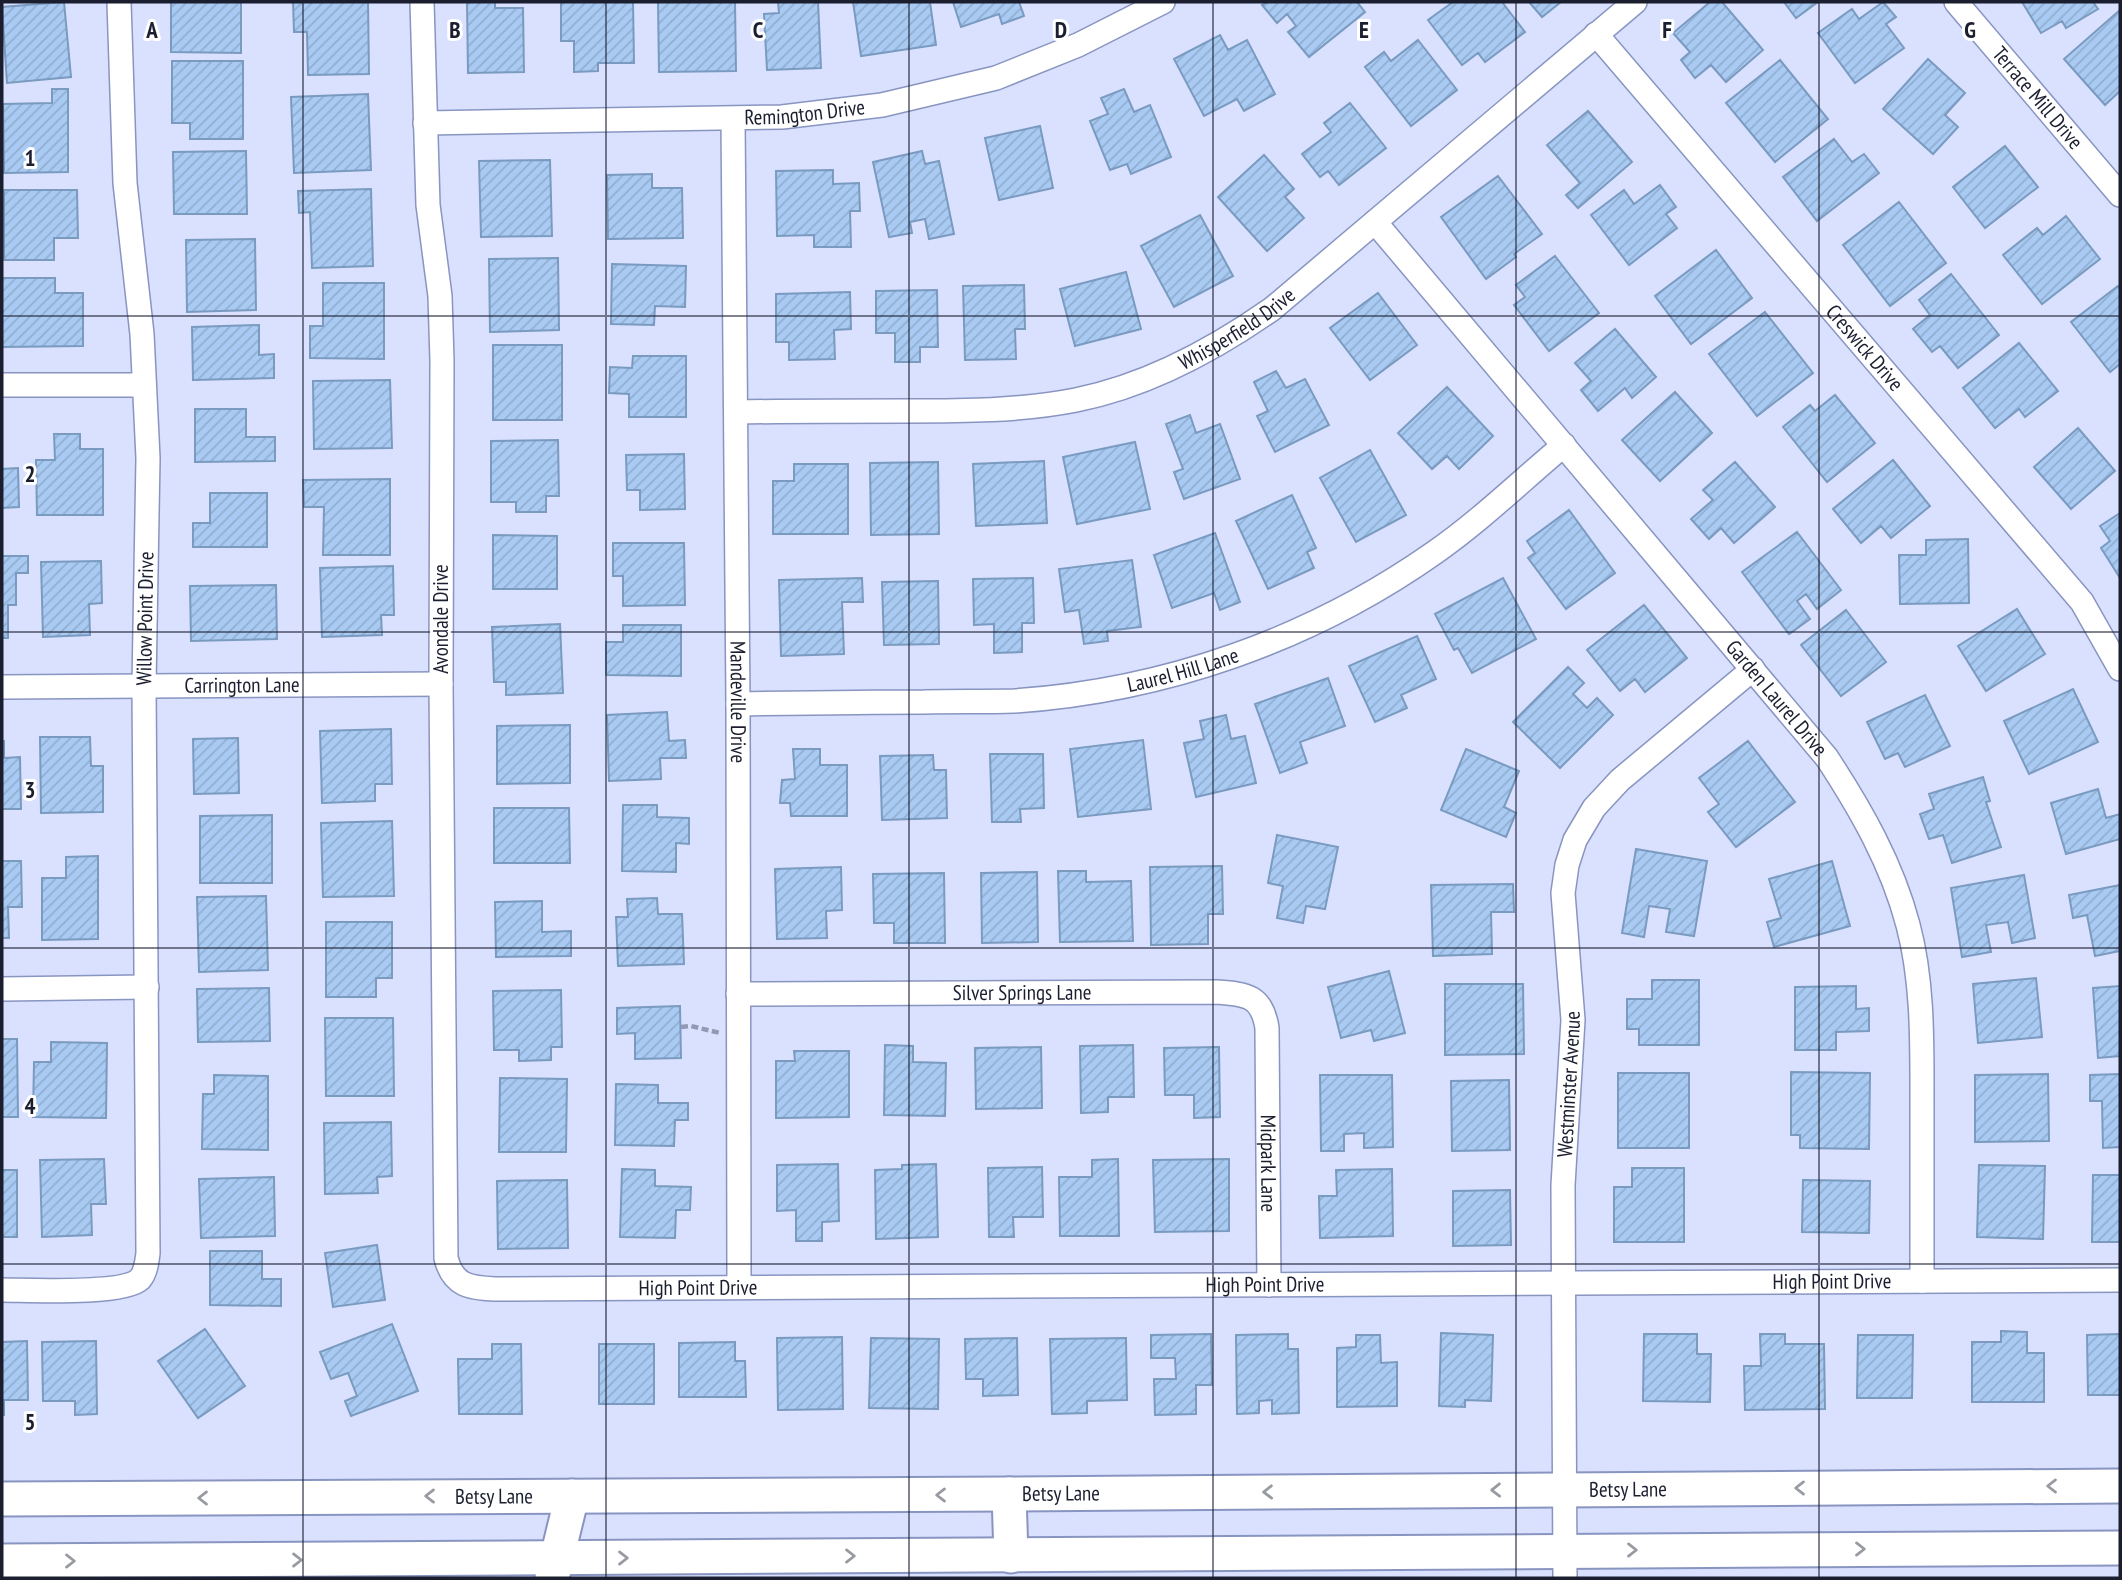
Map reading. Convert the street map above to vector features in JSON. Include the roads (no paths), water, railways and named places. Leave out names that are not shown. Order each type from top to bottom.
[{"type":"main road","name":"Betsy Lane","points":[[2,1499],[2120,1486]]},
{"type":"main road","points":[[1009,1494],[1010,1556]]},
{"type":"main road","points":[[571,1568],[572,1496]]},
{"type":"main road","points":[[2,1562],[571,1568],[1010,1556],[1564,1564],[2120,1548]]},
{"type":"street","name":"Willow Point Drive","points":[[2,1290],[95,1290],[128,1286],[140,1279],[146,1267],[144,685],[148,458],[142,334],[125,183],[119,2]]},
{"type":"street","name":"Avondale Drive","points":[[422,2],[428,205],[440,296],[442,361],[441,684],[446,1238]]},
{"type":"street","name":"Remington Drive","points":[[425,123],[733,119],[831,113],[883,105],[996,78],[1078,45],[1163,2]]},
{"type":"street","name":"Whisperfield Drive","points":[[736,412],[981,411],[1076,400],[1171,369],[1248,326],[1272,309],[1635,2]]},
{"type":"street","name":"Terrace Mill Drive","points":[[1956,2],[2120,195]]},
{"type":"street","name":"Creswick Drive","points":[[1597,34],[2082,602],[2120,669]]},
{"type":"street","name":"Mandeville Drive","points":[[733,119],[739,1286]]},
{"type":"street","name":"Garden Laurel Drive","points":[[1375,222],[1827,758],[1855,800],[1879,846],[1896,886],[1908,926],[1917,978],[1922,1040],[1923,1281]]},
{"type":"street","points":[[2,385],[144,385]]},
{"type":"street","name":"Laurel Hill Lane","points":[[738,704],[1013,701],[1129,686],[1198,668],[1288,635],[1393,580],[1461,533],[1564,445]]},
{"type":"street","name":"Westminster Avenue","points":[[1564,1564],[1563,1185],[1573,1020],[1563,903],[1567,865],[1575,840],[1594,808],[1620,780],[1753,669]]},
{"type":"street","name":"Carrington Lane","points":[[2,687],[441,684]]},
{"type":"street","points":[[2,989],[146,987]]},
{"type":"street","name":"Silver Springs Lane","points":[[737,994],[1237,993],[1259,1003],[1265,1015],[1268,1044]]},
{"type":"street","name":"Midpark Lane","points":[[1268,1044],[1269,1285]]},
{"type":"street","name":"High Point Drive","points":[[446,1238],[449,1270],[456,1279],[474,1288],[2120,1280]]}]
